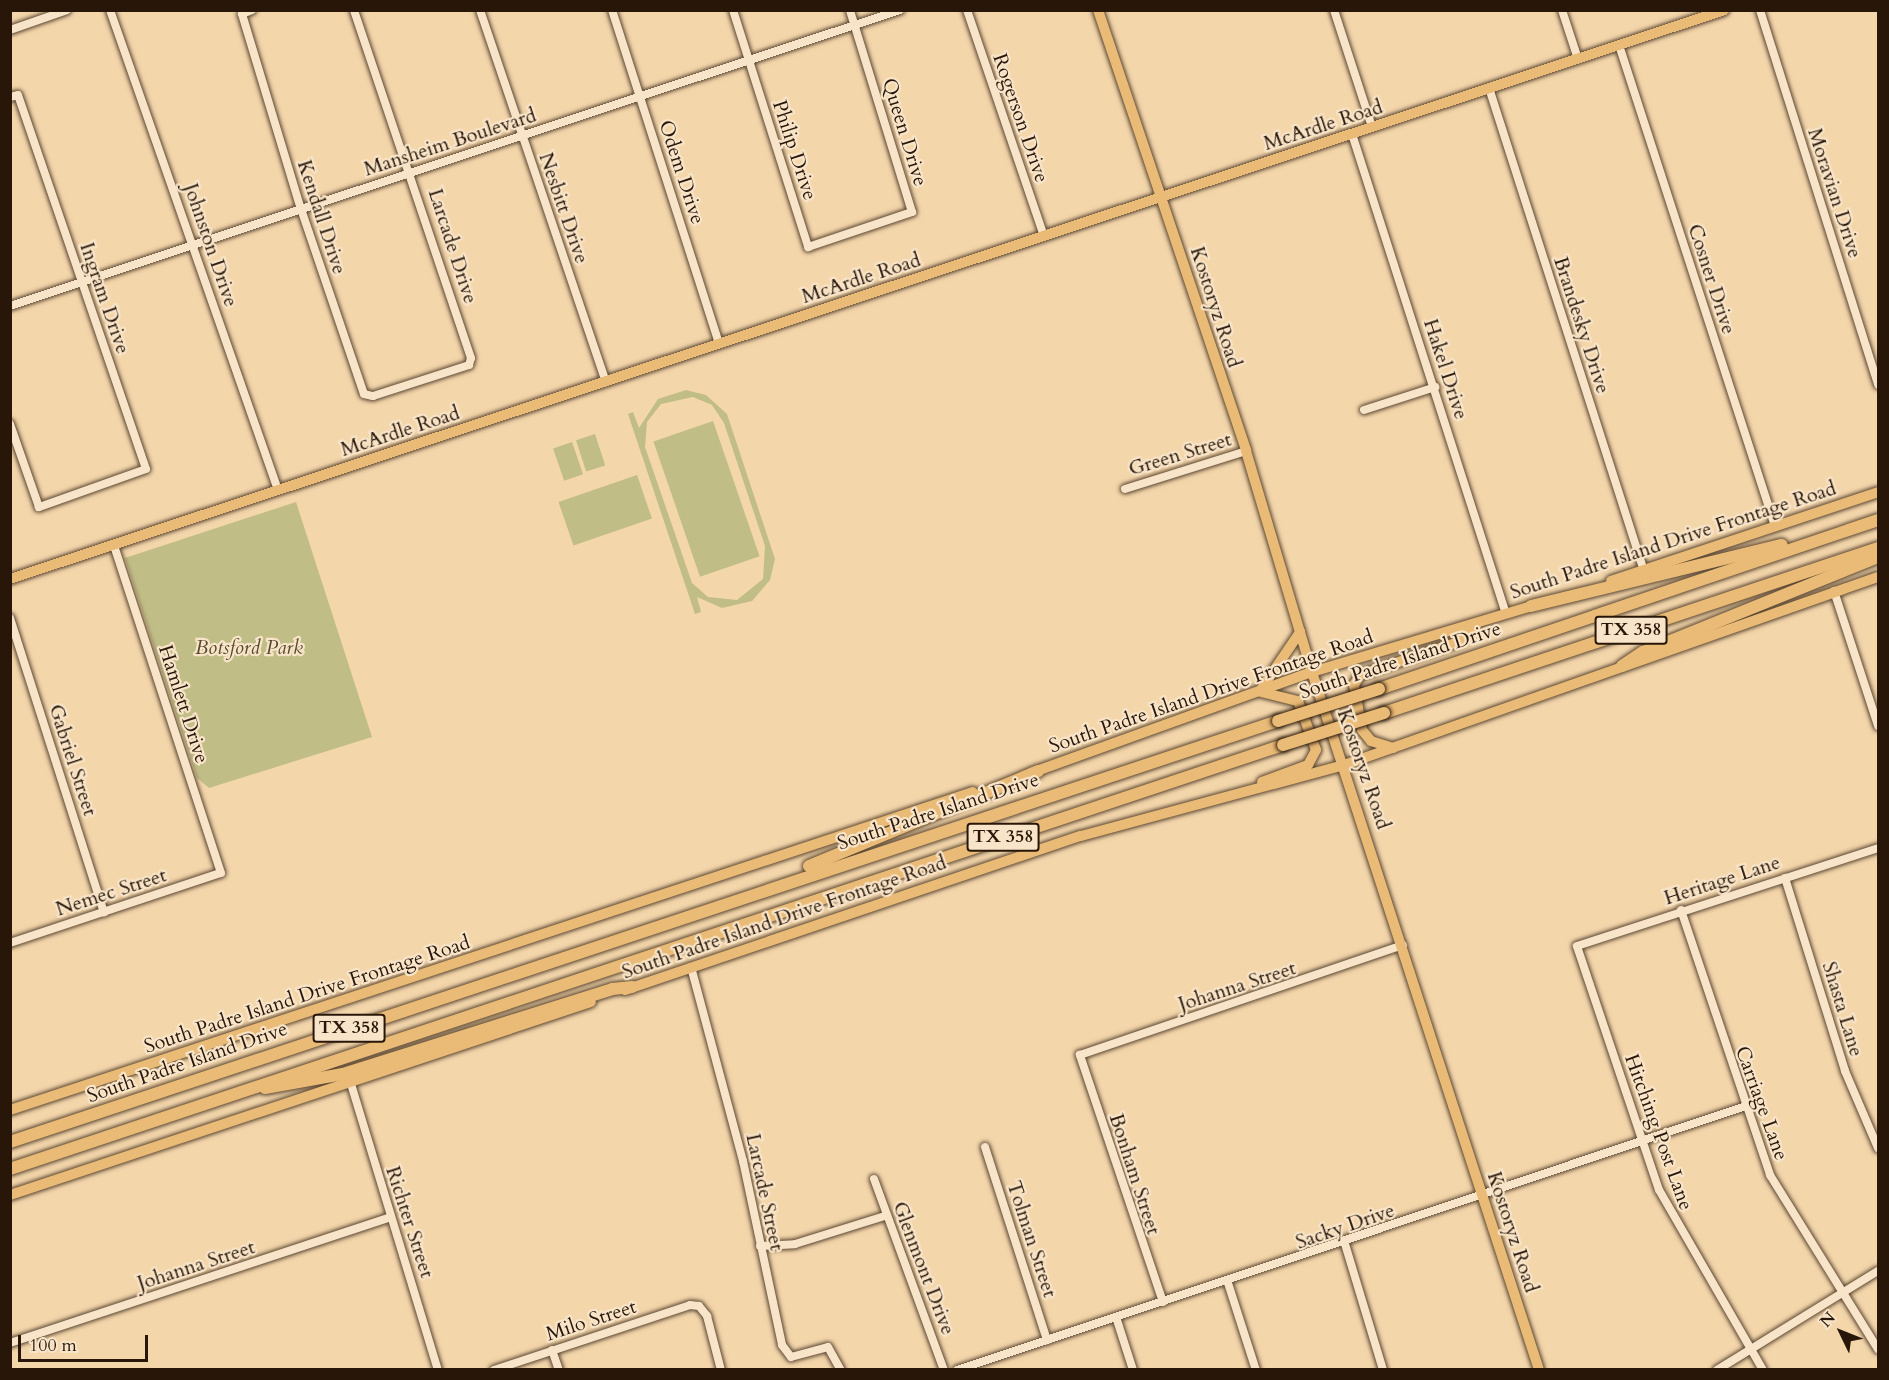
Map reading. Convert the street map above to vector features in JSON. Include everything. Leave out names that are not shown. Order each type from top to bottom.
[{"type":"highway","name":"South Padre Island Drive","points":[[10,1142],[688,914],[1379,689],[1878,520]]},
{"type":"highway","points":[[1531,606],[1862,525]]},
{"type":"highway","name":"TX 358","points":[[10,1168],[1878,548]]},
{"type":"highway","points":[[1622,666],[1643,652],[1878,557]]},
{"type":"highway","points":[[688,914],[1038,771]]},
{"type":"highway","points":[[255,1088],[282,1088],[343,1074],[612,989],[632,987]]},
{"type":"main road","name":"Kostoryz Road","points":[[1098,10],[1246,451],[1312,672],[1403,945],[1539,1370]]},
{"type":"main road","name":"McArdle Road","points":[[10,579],[1720,11]]},
{"type":"main road","name":"South Padre Island Drive Frontage Road","points":[[10,1110],[1038,771],[1312,672],[1644,571],[1774,523],[1878,492]]},
{"type":"main road","name":"South Padre Island Drive Frontage Road","points":[[10,1195],[351,1084],[1081,836],[1192,808],[1344,765],[1878,577]]},
{"type":"main road","points":[[1393,748],[1371,741],[1362,730],[1354,685],[1360,675],[1461,641],[1480,622]]},
{"type":"main road","points":[[1257,692],[1269,683],[1300,633]]},
{"type":"main road","points":[[1192,808],[1308,765],[1316,750],[1298,701],[1257,692]]},
{"type":"street","points":[[10,30],[67,10]]},
{"type":"street","name":"Johnston Drive","points":[[110,10],[278,490]]},
{"type":"street","name":"Kendall Drive","points":[[252,10],[242,14],[301,209],[364,394],[410,387]]},
{"type":"street","name":"Larcade Drive","points":[[354,10],[412,172],[471,358],[469,365],[410,387]]},
{"type":"street","name":"Nesbitt Drive","points":[[480,10],[606,382]]},
{"type":"street","name":"Odem Drive","points":[[612,10],[719,344]]},
{"type":"street","name":"Philip Drive","points":[[733,10],[808,248],[861,230]]},
{"type":"street","name":"Queen Drive","points":[[850,10],[912,212],[861,230]]},
{"type":"street","name":"Mansheim Boulevard","points":[[10,306],[900,10]]},
{"type":"street","name":"Rogerson Drive","points":[[967,10],[1044,236]]},
{"type":"street","points":[[1334,10],[1372,127]]},
{"type":"street","points":[[1562,10],[1578,59]]},
{"type":"street","name":"Moravian Drive","points":[[1760,10],[1878,386]]},
{"type":"street","name":"Cosner Drive","points":[[1619,45],[1774,523]]},
{"type":"street","name":"Brandesky Drive","points":[[1489,88],[1644,571]]},
{"type":"street","name":"Ingram Drive","points":[[10,97],[18,94],[146,469],[97,490],[39,507],[10,424]]},
{"type":"street","name":"Hakel Drive","points":[[1352,134],[1506,614]]},
{"type":"street","points":[[1364,410],[1435,387]]},
{"type":"street","name":"Green Street","points":[[1125,489],[1246,451]]},
{"type":"street","name":"Hamlett Drive","points":[[114,545],[221,873]]},
{"type":"street","points":[[1834,591],[1878,726]]},
{"type":"street","name":"Gabriel Street","points":[[10,618],[104,912]]},
{"type":"street","name":"Heritage Lane","points":[[1577,946],[1681,910],[1878,848]]},
{"type":"street","name":"Nemec Street","points":[[10,943],[221,873]]},
{"type":"street","name":"Shasta Lane","points":[[1785,878],[1845,1071],[1878,1148]]},
{"type":"street","name":"Carriage Lane","points":[[1681,910],[1743,1107],[1770,1175],[1841,1293],[1878,1349]]},
{"type":"street","name":"Johanna Street","points":[[1080,1055],[1403,945]]},
{"type":"street","name":"Hitching Post Lane","points":[[1577,946],[1641,1142],[1682,1238],[1763,1370]]},
{"type":"street","name":"Larcade Street","points":[[691,967],[785,1353],[798,1356],[828,1347],[841,1370]]},
{"type":"street","name":"Bonham Street","points":[[1080,1055],[1163,1302]]},
{"type":"street","name":"Richter Street","points":[[351,1084],[438,1370]]},
{"type":"street","name":"Sacky Drive","points":[[957,1370],[1345,1244],[1743,1107]]},
{"type":"street","name":"Tolman Street","points":[[985,1148],[1047,1340]]},
{"type":"street","name":"Glenmont Drive","points":[[874,1179],[885,1216],[944,1370]]},
{"type":"street","points":[[760,1246],[795,1244],[885,1216]]},
{"type":"street","name":"Johanna Street","points":[[10,1343],[391,1217]]},
{"type":"street","points":[[1345,1244],[1383,1370]]},
{"type":"street","points":[[1717,1370],[1878,1271]]},
{"type":"street","points":[[1228,1283],[1256,1370]]},
{"type":"street","name":"Milo Street","points":[[494,1370],[552,1350],[699,1306],[707,1316],[721,1370]]},
{"type":"street","points":[[1116,1317],[1133,1370]]},
{"type":"street","points":[[552,1350],[559,1370]]},
{"type":"green space","points":[[686,390],[706,395],[727,414],[775,559],[770,580],[752,601],[722,608],[697,597],[701,612],[695,614],[628,414],[633,412],[639,428],[658,399]],"holes":[[[693,397],[712,405],[724,423],[765,546],[763,579],[737,600],[708,597],[692,583],[645,447],[647,422],[661,404]]]},
{"type":"green space","points":[[713,421],[760,556],[700,577],[653,442]]},
{"type":"green space","points":[[595,434],[605,465],[586,472],[576,440]]},
{"type":"green space","points":[[572,442],[583,474],[564,481],[553,449]]},
{"type":"green space","points":[[637,475],[652,518],[573,546],[559,502]]},
{"type":"green space","name":"Botsford Park","points":[[296,502],[372,737],[209,788],[197,778],[125,558]]}]
